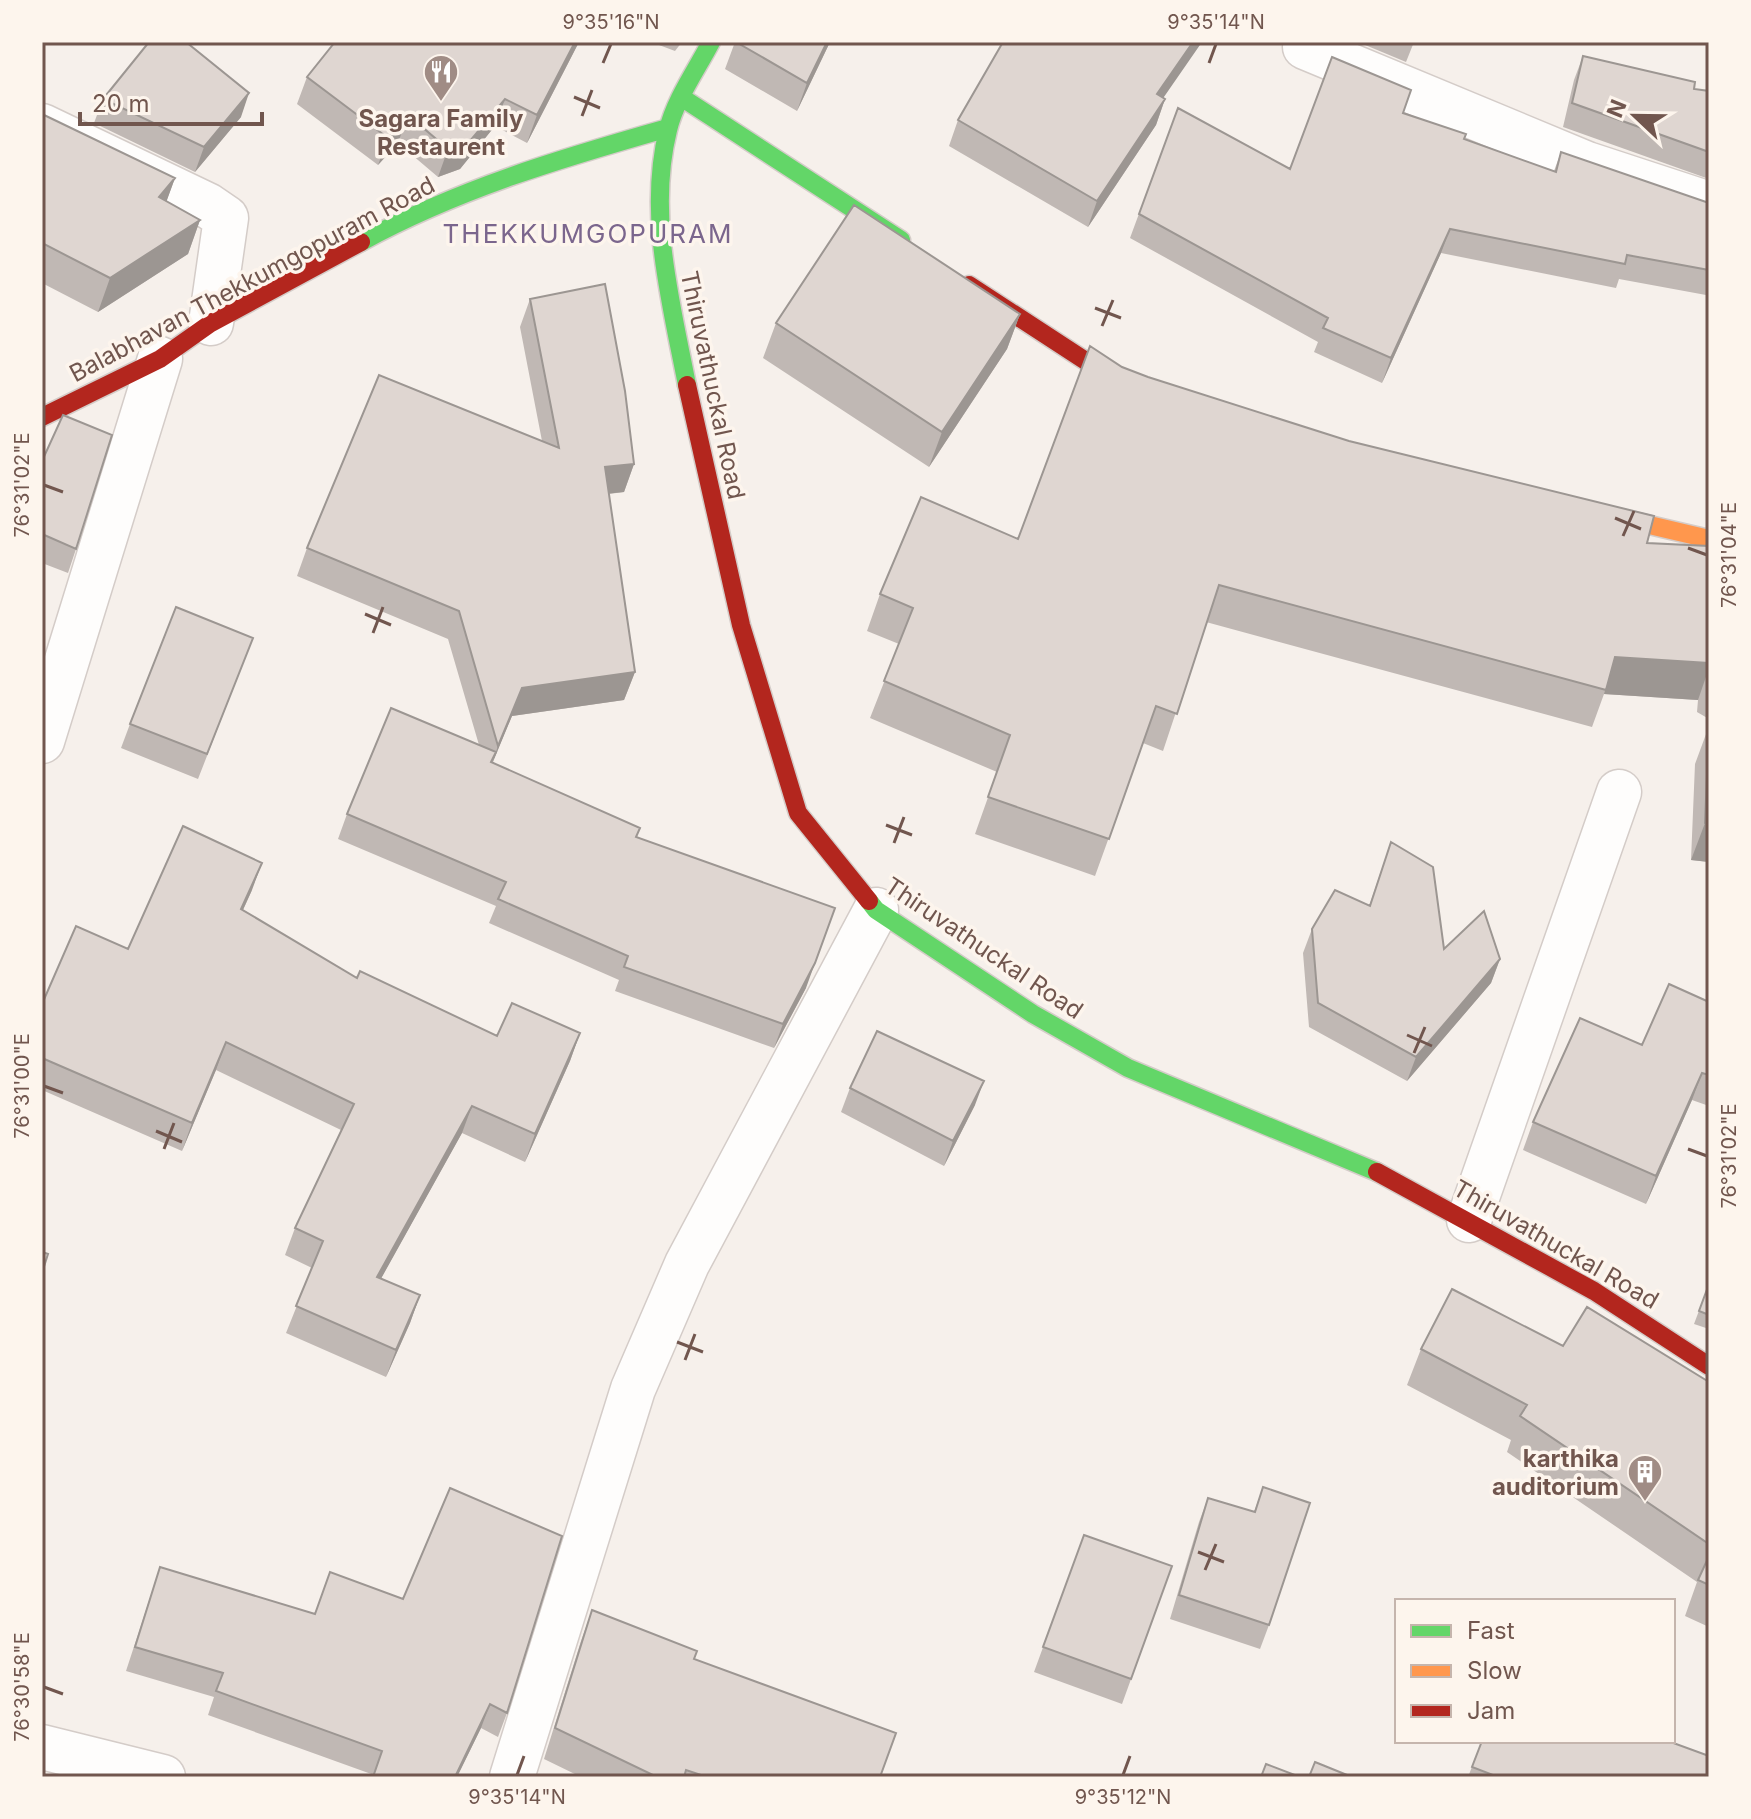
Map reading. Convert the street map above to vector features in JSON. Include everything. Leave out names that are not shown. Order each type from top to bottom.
[{"type":"main road","name":"Thiruvathuckal Road","points":[[711,42],[668,128],[659,194],[663,262],[695,428],[741,625],[798,813],[876,910],[1033,1014],[1128,1068],[1382,1174],[1594,1291],[1709,1366]]},
{"type":"main road","points":[[681,97],[916,250]]},
{"type":"main road","name":"Balabhavan Thekkumgopuram Road","points":[[42,417],[160,359],[211,323],[414,213],[545,163],[668,128]]},
{"type":"main road","points":[[955,275],[1098,369],[1150,393]]},
{"type":"main road","points":[[1570,506],[1709,539]]},
{"type":"street","points":[[1305,47],[1587,164],[1709,204]]},
{"type":"street","points":[[42,126],[207,205],[226,218],[211,323]]},
{"type":"street","points":[[42,741],[160,359]]},
{"type":"street","points":[[1469,1220],[1619,792]]},
{"type":"street","points":[[512,1777],[633,1389],[687,1264],[876,910]]},
{"type":"street","points":[[42,1747],[163,1777]]},
{"type":"building","points":[[149,42],[186,42],[249,93],[204,147],[103,99]]},
{"type":"building","points":[[335,42],[575,42],[537,115],[505,99],[470,141],[448,149],[408,115],[388,138],[307,77]]},
{"type":"building","points":[[736,42],[827,42],[807,83]]},
{"type":"building","points":[[1003,42],[1193,42],[1157,94],[1165,99],[1097,201],[958,120]]},
{"type":"building","points":[[1583,56],[1695,82],[1694,89],[1709,91],[1709,152],[1572,103]]},
{"type":"building","points":[[1332,57],[1411,90],[1403,113],[1466,134],[1464,139],[1556,172],[1561,152],[1709,203],[1709,270],[1627,255],[1625,264],[1450,229],[1391,358],[1323,328],[1328,318],[1139,214],[1178,108],[1290,169]]},
{"type":"building","points":[[42,114],[175,178],[159,197],[200,220],[110,278],[42,243]]},
{"type":"building","points":[[854,205],[1020,314],[942,432],[776,323]]},
{"type":"building","points":[[605,284],[625,391],[634,464],[605,467],[635,672],[522,688],[498,746],[459,611],[307,548],[379,375],[559,448],[530,299]]},
{"type":"building","points":[[1090,346],[1122,367],[1148,377],[1349,441],[1654,516],[1647,543],[1709,546],[1709,663],[1615,657],[1606,690],[1219,585],[1177,714],[1156,706],[1109,839],[988,797],[1010,735],[884,681],[913,608],[880,594],[921,497],[1018,539]]},
{"type":"building","points":[[63,415],[112,435],[76,549],[42,534],[42,461]]},
{"type":"building","points":[[176,607],[253,638],[207,754],[130,724]]},
{"type":"building","points":[[391,708],[496,752],[491,762],[640,828],[636,837],[835,908],[815,963],[783,1024],[624,967],[628,956],[498,899],[506,882],[347,814]]},
{"type":"building","points":[[1709,726],[1709,824],[1705,823]]},
{"type":"building","points":[[183,826],[262,863],[241,909],[357,978],[360,971],[497,1036],[512,1003],[580,1033],[535,1134],[472,1106],[377,1277],[420,1295],[396,1350],[296,1306],[323,1241],[295,1228],[354,1104],[226,1042],[192,1123],[42,1058],[42,1004],[76,926],[128,949]]},
{"type":"building","points":[[1391,842],[1433,867],[1444,949],[1484,911],[1500,959],[1416,1057],[1318,1003],[1312,929],[1335,890],[1370,906]]},
{"type":"building","points":[[1669,984],[1709,1002],[1709,1075],[1702,1073],[1656,1176],[1533,1122],[1580,1018],[1642,1045]]},
{"type":"building","points":[[877,1031],[984,1081],[953,1141],[850,1088]]},
{"type":"building","points":[[42,1252],[48,1254],[42,1273]]},
{"type":"building","points":[[1709,1284],[1709,1315],[1699,1311]]},
{"type":"building","points":[[1452,1289],[1563,1346],[1587,1307],[1709,1382],[1709,1544],[1520,1416],[1527,1405],[1421,1349]]},
{"type":"building","points":[[1263,1487],[1310,1503],[1269,1625],[1179,1595],[1208,1498],[1255,1512]]},
{"type":"building","points":[[450,1488],[562,1536],[507,1713],[490,1704],[455,1777],[373,1777],[382,1751],[216,1691],[223,1673],[135,1647],[160,1567],[315,1614],[330,1572],[403,1599]]},
{"type":"building","points":[[1084,1535],[1172,1566],[1131,1679],[1043,1647]]},
{"type":"building","points":[[1709,1556],[1709,1585],[1698,1580]]},
{"type":"building","points":[[592,1610],[697,1651],[694,1659],[896,1733],[880,1777],[707,1777],[686,1770],[684,1777],[657,1777],[555,1728]]},
{"type":"building","points":[[1481,1743],[1673,1743],[1709,1756],[1709,1777],[1498,1777],[1472,1767]]},
{"type":"building","points":[[1315,1762],[1352,1777],[1309,1777]]},
{"type":"building","points":[[1266,1764],[1300,1777],[1261,1777]]},
{"type":"traffic: fast","points":[[687,385],[664,258],[660,194],[662,162],[671,119],[711,42]]},
{"type":"traffic: fast","points":[[681,97],[901,240]]},
{"type":"traffic: fast","points":[[361,242],[473,191],[550,163],[668,128]]},
{"type":"traffic: fast","points":[[869,901],[876,910],[1033,1014],[1128,1068],[1377,1172]]},
{"type":"traffic: slow","points":[[1594,512],[1709,539]]},
{"type":"traffic: jam","points":[[42,417],[160,359],[211,323],[361,242]]},
{"type":"traffic: jam","points":[[969,285],[1098,369],[1138,389]]},
{"type":"traffic: jam","points":[[687,385],[741,625],[798,813],[869,901]]},
{"type":"traffic: jam","points":[[1377,1172],[1594,1291],[1709,1366]]},
{"type":"place","name":"Sagara Family Restaurent","points":[[441,103]]},
{"type":"place","name":"karthika auditorium","points":[[1645,1503]]},
{"type":"district","name":"THEKKUMGOPURAM","points":[[588,233]]}]
